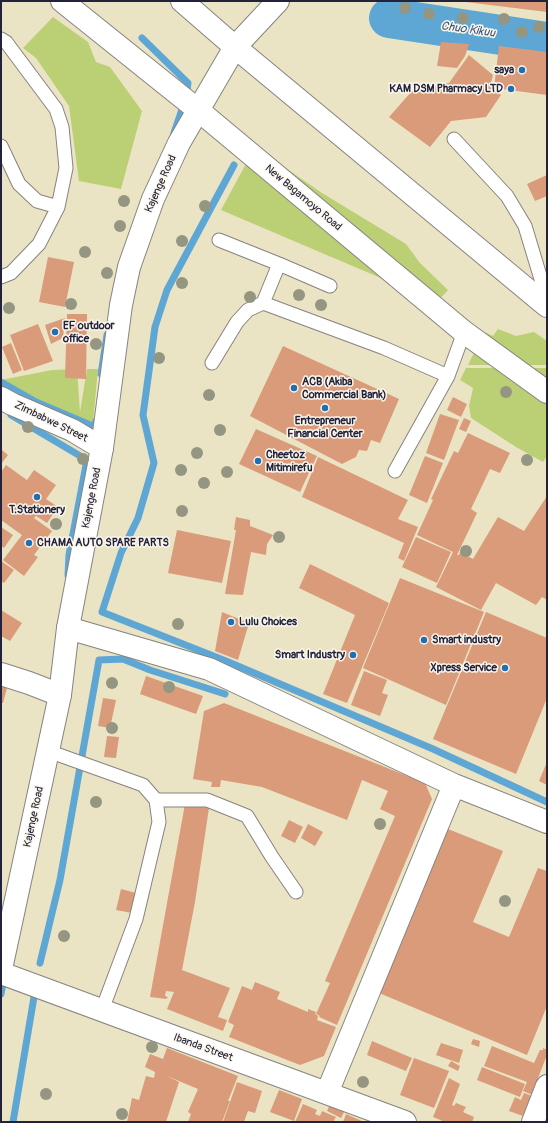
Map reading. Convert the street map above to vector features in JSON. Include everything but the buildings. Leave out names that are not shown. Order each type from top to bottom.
[{"type":"main road","name":"New Bagamoyo Road","points":[[62,1],[198,110],[464,332],[547,392]]},
{"type":"main road","points":[[182,1],[235,47],[547,306]]},
{"type":"main road","name":"Kajenge Road","points":[[1,968],[60,695],[68,628],[102,448],[121,305],[129,267],[153,199],[179,143],[235,47],[278,1]]},
{"type":"main road","name":"Zimbabwe Street","points":[[1,398],[72,430],[102,448]]},
{"type":"main road","points":[[68,628],[210,669],[454,785],[547,822]]},
{"type":"main road","points":[[1,674],[60,695]]},
{"type":"main road","points":[[327,1093],[454,785]]},
{"type":"main road","name":"Ibanda Street","points":[[1,973],[405,1122]]},
{"type":"main road","points":[[532,1122],[547,1086]]},
{"type":"lane","points":[[1,39],[6,42],[56,109],[62,127],[66,168],[58,207],[39,244],[11,273],[1,277]]},
{"type":"lane","points":[[454,139],[507,196],[525,226],[547,299]]},
{"type":"lane","points":[[1,146],[19,184],[37,201],[58,207]]},
{"type":"lane","points":[[219,240],[330,286]]},
{"type":"lane","points":[[212,363],[237,322],[248,310],[263,303],[278,264]]},
{"type":"lane","points":[[263,303],[384,348],[448,376]]},
{"type":"lane","points":[[395,470],[448,376],[464,332]]},
{"type":"lane","points":[[48,751],[143,785],[156,800],[159,822],[136,919],[102,1010]]},
{"type":"lane","points":[[156,800],[207,800],[247,816],[272,857],[296,892]]},
{"type":"green space","points":[[53,17],[88,42],[96,62],[110,67],[142,111],[121,189],[79,181],[69,106],[36,58],[23,48]]},
{"type":"green space","points":[[255,147],[322,193],[406,244],[420,263],[448,290],[437,302],[221,210]]},
{"type":"green space","points":[[498,329],[516,336],[534,332],[547,341],[547,365],[468,365],[484,332],[493,336]]},
{"type":"green space","points":[[466,368],[547,368],[547,456],[543,462],[516,447],[471,418],[469,406],[473,388],[460,380]]},
{"type":"green space","points":[[77,369],[80,412],[87,369],[98,369],[93,422],[83,425],[1,384],[1,380],[52,370]]},
{"type":"waterway","name":"Chuo Kikuu","points":[[389,18],[547,42]]},
{"type":"waterway","points":[[142,38],[188,83],[186,98],[174,133]]},
{"type":"waterway","points":[[234,165],[167,290],[155,327],[143,415],[154,463],[138,518],[121,553],[102,612],[226,661],[433,749],[547,802]]},
{"type":"waterway","points":[[101,374],[107,335]]},
{"type":"waterway","points":[[1,382],[36,402],[95,427],[96,421]]},
{"type":"waterway","points":[[11,415],[87,460],[69,555],[68,575]]},
{"type":"waterway","points":[[40,963],[60,880],[99,660],[123,659],[150,670],[225,694]]},
{"type":"waterway","points":[[1,994],[4,977]]},
{"type":"waterway","points":[[13,1122],[34,997]]},
{"type":"place","name":"saya","points":[[522,70]]},
{"type":"place","name":"KAM DSM Pharmacy LTD","points":[[511,89]]},
{"type":"place","name":"EF outdoor office","points":[[55,332]]},
{"type":"place","name":"ACB (Akiba Commercial Bank)","points":[[294,388]]},
{"type":"place","name":"Entrepreneur Financial Center","points":[[325,408]]},
{"type":"place","name":"Cheetoz Mitimirefu","points":[[258,461]]},
{"type":"place","name":"T.Stationery","points":[[37,497]]},
{"type":"place","name":"CHAMA AUTO SPARE PARTS","points":[[29,543]]},
{"type":"place","name":"Lulu Choices","points":[[231,622]]},
{"type":"place","name":"Smart industry","points":[[424,640]]},
{"type":"place","name":"Smart Industry","points":[[353,655]]},
{"type":"place","name":"Xpress Service","points":[[505,668]]}]
